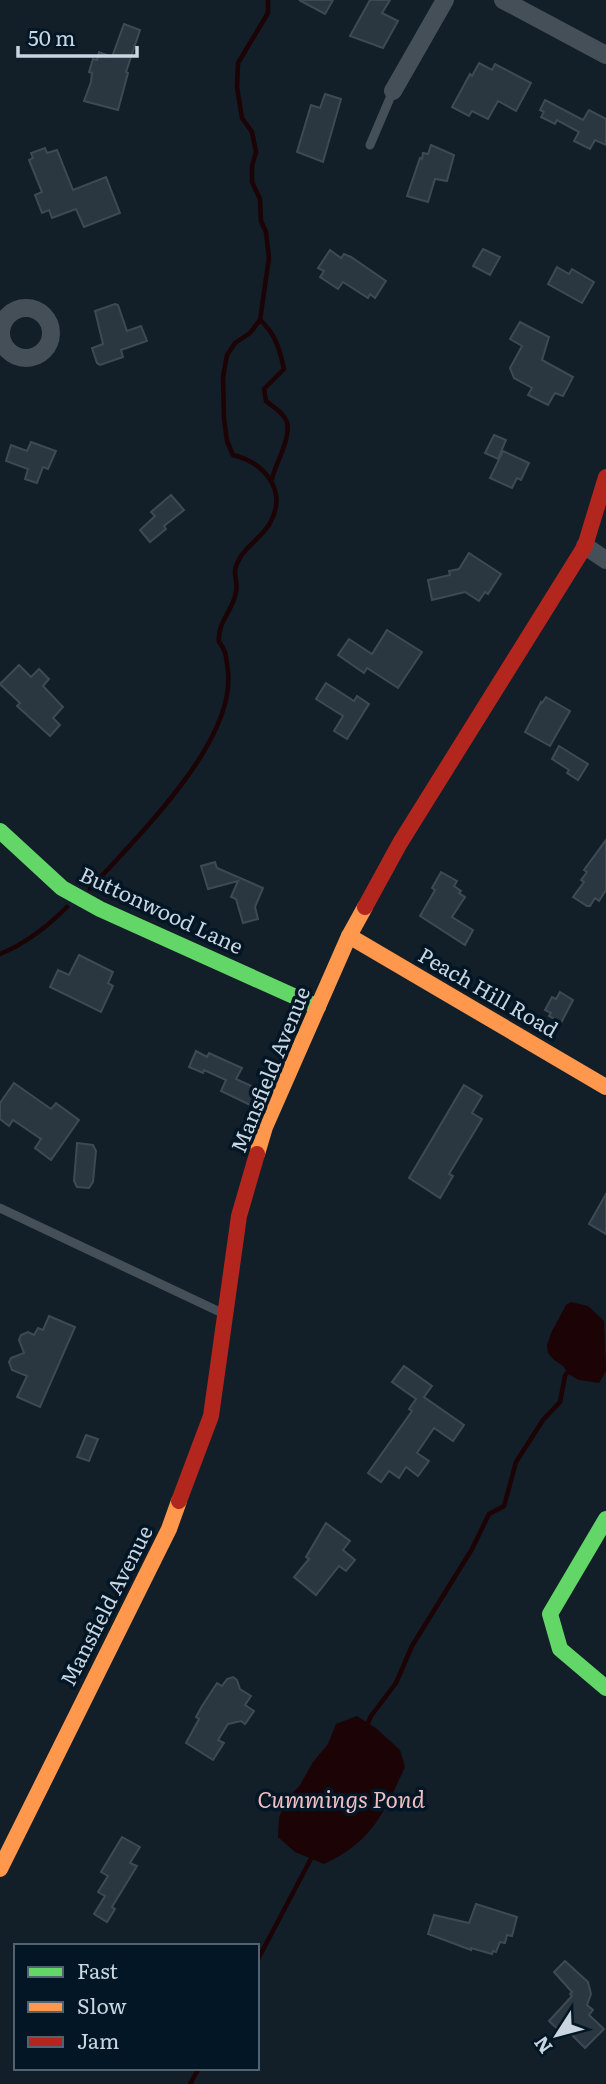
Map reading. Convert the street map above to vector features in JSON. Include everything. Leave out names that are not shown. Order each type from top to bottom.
[{"type":"main road","name":"Mansfield Avenue","points":[[0,1869],[169,1529],[211,1416],[239,1216],[265,1127],[349,936],[400,843],[585,545],[606,477]]},
{"type":"main road","name":"Buttonwood Lane","points":[[0,831],[62,888],[100,909],[318,1007]]},
{"type":"main road","name":"Peach Hill Road","points":[[349,936],[606,1087]]},
{"type":"main road","points":[[606,1519],[550,1614],[560,1649],[606,1688]]},
{"type":"street","points":[[393,92],[445,0]]},
{"type":"street","points":[[503,0],[606,55]]},
{"type":"street","points":[[0,296],[12,311]]},
{"type":"street","points":[[585,545],[606,559]]},
{"type":"lane","points":[[370,145],[393,92]]},
{"type":"lane","points":[[0,1208],[225,1315]]},
{"type":"water","points":[[571,1302],[588,1306],[604,1321],[606,1371],[599,1383],[579,1380],[570,1375],[548,1353],[547,1345],[551,1333],[566,1305]]},
{"type":"water","name":"Cummings Pond","points":[[357,1716],[377,1729],[400,1750],[405,1767],[375,1825],[354,1846],[324,1864],[295,1852],[278,1837],[279,1818],[285,1802],[328,1744],[336,1724]]},
{"type":"building","points":[[299,0],[333,0],[325,14]]},
{"type":"building","points":[[370,0],[390,0],[382,13],[398,21],[383,48],[350,36]]},
{"type":"building","points":[[124,24],[140,30],[126,72],[128,73],[118,110],[84,101],[91,82],[92,73],[89,72],[93,59],[97,60],[99,52],[112,57]]},
{"type":"building","points":[[479,63],[492,70],[495,64],[531,83],[516,111],[498,101],[488,119],[472,111],[469,116],[452,107]]},
{"type":"building","points":[[325,94],[341,99],[323,162],[297,152],[311,105],[320,108]]},
{"type":"building","points":[[545,100],[583,120],[589,110],[606,119],[606,145],[595,140],[590,149],[574,141],[579,132],[557,120],[555,124],[541,117],[544,112],[540,110]]},
{"type":"building","points":[[431,145],[454,155],[447,181],[435,179],[428,202],[407,196],[420,158],[422,159],[423,153],[428,154]]},
{"type":"building","points":[[45,148],[47,153],[57,150],[73,190],[106,177],[120,213],[84,227],[76,209],[52,218],[49,210],[42,213],[35,195],[42,192],[29,160],[33,158],[31,153]]},
{"type":"building","points":[[483,249],[500,257],[490,275],[473,266]]},
{"type":"building","points":[[330,250],[341,258],[344,254],[351,257],[386,281],[375,298],[370,294],[368,298],[343,282],[338,289],[320,277],[324,271],[318,268]]},
{"type":"building","points":[[557,267],[569,274],[572,269],[594,282],[582,303],[548,284]]},
{"type":"building","points":[[118,305],[127,331],[141,326],[147,341],[121,350],[123,357],[100,365],[92,348],[103,344],[95,311]]},
{"type":"building","points":[[520,322],[549,337],[542,360],[573,377],[563,396],[555,393],[548,405],[528,395],[532,388],[514,378],[510,368],[522,346],[510,339]]},
{"type":"building","points":[[494,435],[506,440],[498,459],[485,453]]},
{"type":"building","points":[[31,442],[56,451],[48,469],[43,467],[37,483],[25,479],[28,469],[6,461],[11,445],[27,451]]},
{"type":"building","points":[[503,451],[529,463],[521,480],[517,478],[512,488],[490,478]]},
{"type":"building","points":[[171,495],[184,510],[150,542],[140,530],[155,516],[151,512]]},
{"type":"building","points":[[469,553],[501,574],[488,594],[485,592],[479,601],[465,592],[432,600],[428,580],[450,575],[449,571],[459,569]]},
{"type":"building","points":[[387,630],[422,652],[398,688],[367,668],[364,673],[338,655],[349,639],[372,654]]},
{"type":"building","points":[[19,665],[31,677],[39,669],[49,679],[43,686],[63,707],[53,718],[60,725],[50,736],[17,706],[20,703],[0,684]]},
{"type":"building","points":[[326,683],[354,701],[357,696],[369,704],[347,739],[334,731],[343,716],[316,699]]},
{"type":"building","points":[[546,697],[570,711],[550,746],[525,732]]},
{"type":"building","points":[[559,746],[588,764],[578,780],[567,773],[569,770],[552,759]]},
{"type":"building","points":[[606,840],[606,890],[599,901],[595,898],[590,906],[587,906],[573,897],[584,882],[581,880],[587,872],[584,870]]},
{"type":"building","points":[[215,862],[217,868],[263,888],[255,907],[258,919],[243,923],[236,899],[231,897],[238,881],[208,889],[201,866]]},
{"type":"building","points":[[441,872],[457,881],[454,886],[465,897],[452,917],[473,930],[465,945],[420,916],[435,890],[432,888]]},
{"type":"building","points":[[79,955],[113,972],[108,983],[113,986],[101,1012],[50,987],[58,970],[69,975]]},
{"type":"building","points":[[560,992],[573,1000],[561,1023],[549,1016],[551,1013],[545,1010],[552,997],[556,999]]},
{"type":"building","points":[[196,1051],[207,1057],[209,1053],[242,1068],[236,1079],[258,1089],[250,1105],[221,1091],[226,1080],[204,1070],[203,1073],[189,1067]]},
{"type":"building","points":[[14,1083],[51,1109],[56,1103],[79,1120],[51,1160],[35,1148],[41,1139],[13,1120],[9,1126],[0,1119],[0,1103]]},
{"type":"building","points":[[464,1085],[482,1096],[472,1113],[482,1119],[449,1174],[453,1176],[440,1198],[409,1178]]},
{"type":"building","points":[[77,1143],[93,1145],[96,1151],[93,1182],[89,1188],[77,1187],[74,1181]]},
{"type":"building","points":[[606,1194],[606,1234],[589,1224]]},
{"type":"building","points":[[49,1316],[75,1327],[40,1407],[17,1397],[27,1376],[12,1370],[9,1362],[11,1358],[24,1353],[19,1340],[21,1335],[28,1332],[34,1335],[38,1328],[43,1330]]},
{"type":"building","points":[[404,1366],[432,1386],[424,1397],[464,1425],[453,1441],[434,1428],[417,1453],[429,1461],[418,1476],[406,1467],[399,1478],[389,1471],[381,1482],[368,1473],[412,1411],[409,1409],[416,1399],[392,1382]]},
{"type":"building","points":[[86,1435],[98,1439],[89,1461],[77,1457]]},
{"type":"building","points":[[326,1523],[350,1541],[343,1550],[355,1560],[346,1571],[339,1566],[316,1595],[294,1577],[309,1559],[306,1557]]},
{"type":"building","points":[[233,1677],[240,1689],[251,1696],[245,1705],[254,1711],[245,1724],[241,1721],[228,1724],[218,1740],[224,1743],[213,1760],[186,1743],[199,1719],[196,1717],[217,1683],[222,1686],[227,1679]]},
{"type":"building","points":[[122,1837],[140,1847],[130,1863],[137,1866],[112,1907],[115,1909],[107,1922],[94,1914],[105,1896],[98,1892],[108,1876],[101,1872]]},
{"type":"building","points":[[476,1904],[517,1917],[512,1936],[507,1935],[505,1943],[500,1942],[496,1952],[493,1951],[492,1954],[471,1950],[428,1934],[434,1915],[469,1923]]},
{"type":"building","points":[[565,1961],[588,1982],[591,1994],[587,2005],[593,2010],[589,2015],[604,2029],[585,2048],[567,2030],[563,2034],[549,2021],[572,1996],[572,1992],[554,1972]]},
{"type":"waterway","points":[[90,889],[179,788],[200,758],[216,728],[226,699],[228,671],[219,635],[236,592],[236,568],[244,552],[267,528],[275,511],[275,490],[270,480],[255,464],[233,455],[227,441],[223,377],[227,355],[235,343],[250,333],[260,320],[269,258],[266,232],[261,221],[260,199],[252,182],[252,166],[256,152],[252,132],[242,118],[237,87],[238,63],[268,13],[268,0]]},
{"type":"waterway","points":[[260,320],[270,330],[276,342],[284,369],[264,389],[266,401],[283,416],[288,429],[272,479]]},
{"type":"waterway","points":[[0,954],[36,934],[67,907]]},
{"type":"waterway","points":[[367,1725],[396,1683],[412,1646],[472,1549],[489,1514],[504,1506],[516,1462],[543,1420],[560,1402],[565,1376],[570,1368]]},
{"type":"waterway","points":[[259,1957],[314,1853]]},
{"type":"waterway","points":[[190,2084],[198,2070]]},
{"type":"traffic: fast","points":[[0,831],[62,888],[100,909],[318,1007]]},
{"type":"traffic: fast","points":[[606,1519],[550,1614],[560,1649],[606,1688]]},
{"type":"traffic: slow","points":[[257,1154],[265,1127],[349,936],[365,907]]},
{"type":"traffic: slow","points":[[349,936],[606,1087]]},
{"type":"traffic: slow","points":[[0,1869],[169,1529],[179,1501]]},
{"type":"traffic: jam","points":[[365,907],[400,843],[585,546],[606,477]]},
{"type":"traffic: jam","points":[[179,1501],[211,1416],[239,1216],[257,1154]]}]
